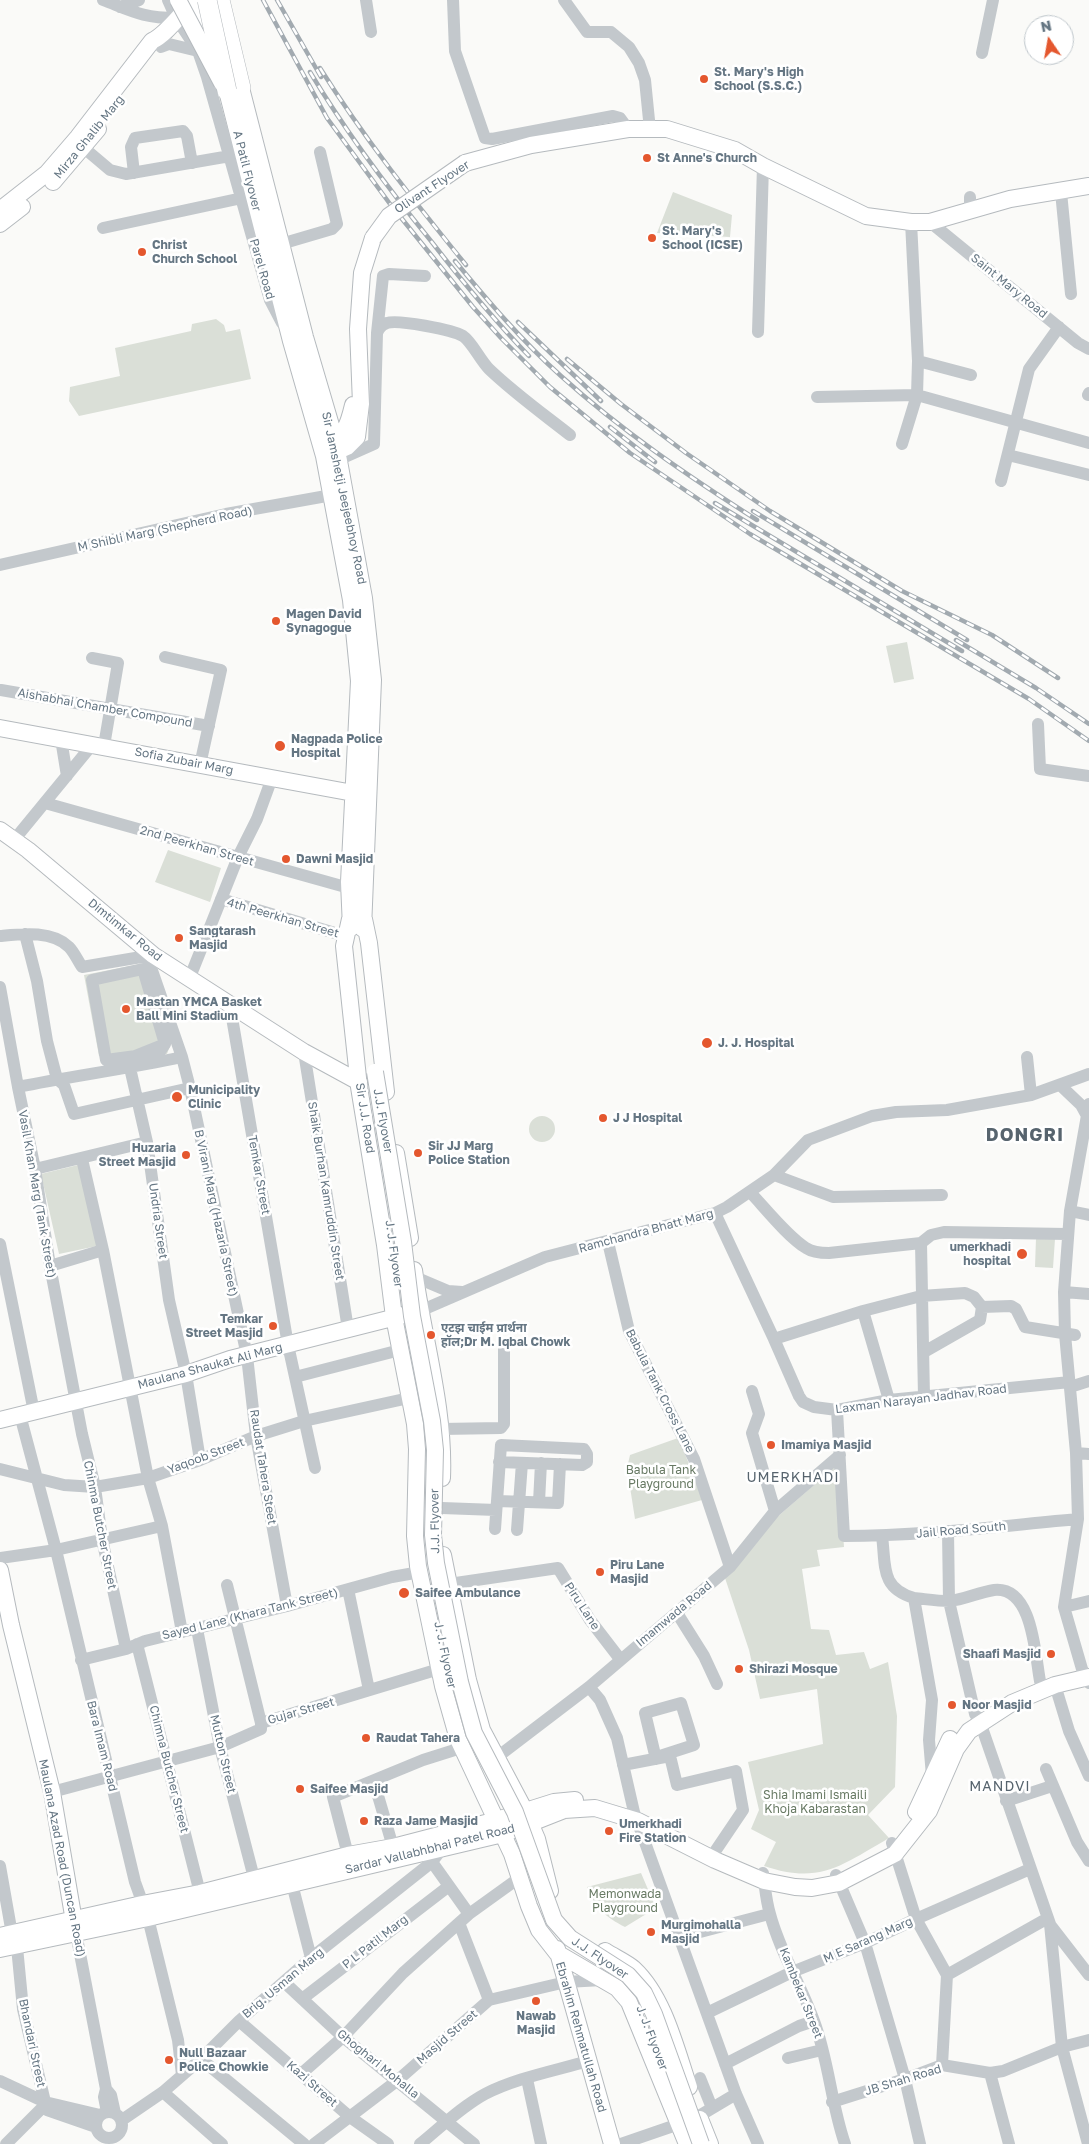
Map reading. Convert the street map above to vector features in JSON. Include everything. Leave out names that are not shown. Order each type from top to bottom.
[{"type":"highway","name":"A Patil Flyover","points":[[193,0],[234,90]]},
{"type":"highway","points":[[220,0],[234,90]]},
{"type":"main road","name":"Mirza Ghalib Marg","points":[[0,224],[54,181],[84,148],[161,42],[176,18],[193,0]]},
{"type":"main road","points":[[193,0],[234,90]]},
{"type":"main road","name":"Mirza Ghalib Marg","points":[[0,210],[46,173],[78,137],[152,41],[161,42]]},
{"type":"main road","name":"Sir Jamshetji Jeejeebhoy Road","points":[[234,90],[281,244],[324,401],[342,475],[364,598],[373,680],[349,888],[357,919]]},
{"type":"main road","name":"A Patil Flyover","points":[[234,90],[291,341]]},
{"type":"main road","name":"Olivant Flyover","points":[[336,448],[349,422],[356,399],[362,272],[373,238],[389,216],[465,163],[531,145],[628,129],[667,130],[735,150],[763,166],[866,216],[912,222],[930,222],[970,204],[1010,200],[1089,186]]},
{"type":"main road","name":"Sir Jamshetji Jeejeebhoy Road","points":[[291,341],[336,448],[332,495],[350,600],[359,681],[363,882],[357,919]]},
{"type":"main road","points":[[324,401],[340,409],[356,399]]},
{"type":"main road","name":"Sofia Zubair Marg","points":[[0,728],[361,794]]},
{"type":"main road","name":"Dimtimkar Road","points":[[0,830],[150,955],[190,977],[230,1006],[304,1052],[366,1077]]},
{"type":"main road","name":"Sir J.J. Road","points":[[394,1317],[366,1077],[344,946],[345,936],[357,919],[369,943],[384,1083],[420,1311]]},
{"type":"main road","name":"J. J. Flyover","points":[[357,919],[366,1077],[392,1234],[402,1318],[423,1422],[426,1450],[423,1536],[426,1565],[451,1684],[466,1737],[506,1816],[520,1851],[536,1903],[546,1926],[563,1945],[622,1982],[636,1998],[646,2018],[689,2144]]},
{"type":"main road","name":"J.J. Flyover","points":[[366,1077],[403,1242],[412,1316],[432,1421],[435,1450],[433,1535],[436,1563],[460,1682],[474,1733],[514,1812],[554,1920],[570,1938],[628,1975],[644,1992],[654,2014],[701,2144]]},
{"type":"main road","points":[[420,1311],[443,1450],[441,1535],[468,1680],[482,1730],[537,1839],[552,1899],[561,1916],[575,1932],[634,1968],[651,1988],[706,2108],[710,2144]]},
{"type":"main road","name":"Maulana Shaukat Ali Marg","points":[[0,1420],[186,1374],[230,1359],[420,1311]]},
{"type":"main road","points":[[394,1317],[410,1398],[417,1449],[415,1536],[420,1572],[439,1669],[462,1748],[512,1854],[539,1930],[557,1953],[617,1988],[629,2002],[689,2144]]},
{"type":"main road","name":"Maulana Azad Road (Duncan Road)","points":[[0,1570],[5,1627],[52,1792],[75,1926]]},
{"type":"main road","name":"Sardar Vallabhbhai Patel Road","points":[[894,1848],[918,1809],[932,1776],[955,1732],[978,1718],[1004,1695],[1087,1675]]},
{"type":"main road","name":"Sardar Vallabhbhai Patel Road","points":[[636,1817],[715,1860],[763,1876],[800,1881],[838,1879],[894,1848],[929,1811],[960,1742],[978,1718]]},
{"type":"main road","name":"Sardar Vallabhbhai Patel Road","points":[[145,1911],[254,1878],[290,1876],[348,1855],[468,1835],[500,1827],[527,1817],[554,1802],[591,1799],[636,1817],[763,1876]]},
{"type":"main road","name":"Sardar Vallabhbhai Patel Road","points":[[0,1950],[10,1939],[145,1911],[290,1876],[444,1846],[468,1835]]},
{"type":"main road","name":"Ebrahim Rehmatullah Road","points":[[552,1899],[557,1953],[612,2144]]},
{"type":"street","points":[[103,0],[139,15],[154,18],[176,18]]},
{"type":"street","points":[[120,6],[139,0]]},
{"type":"street","name":"Parel Road","points":[[168,0],[176,18],[198,51],[230,156],[270,300],[291,341]]},
{"type":"street","points":[[366,0],[371,32]]},
{"type":"street","points":[[453,0],[455,52],[485,138],[492,140],[613,116],[620,118],[628,129]]},
{"type":"street","points":[[564,0],[587,32],[611,32],[629,47],[639,63],[645,80],[650,130]]},
{"type":"street","points":[[982,53],[993,0]]},
{"type":"street","points":[[161,42],[198,51]]},
{"type":"street","points":[[134,173],[131,147],[135,138],[183,131],[187,136],[192,163]]},
{"type":"street","points":[[84,148],[110,170],[126,174],[230,156]]},
{"type":"street","points":[[281,244],[332,229],[337,224],[320,152]]},
{"type":"street","points":[[758,332],[763,166]]},
{"type":"street","points":[[1061,192],[1071,294]]},
{"type":"street","points":[[103,228],[242,198]]},
{"type":"street","points":[[902,444],[917,395],[918,361],[912,222]]},
{"type":"street","name":"Saint Mary Road","points":[[930,222],[1059,327],[1089,349]]},
{"type":"street","points":[[336,448],[374,444],[377,333],[383,276],[389,274],[425,276]]},
{"type":"street","points":[[377,333],[380,327],[386,323],[395,322],[460,334],[466,338],[487,367],[510,388],[570,435]]},
{"type":"street","points":[[1001,481],[1029,369],[1059,327]]},
{"type":"street","points":[[918,361],[971,375]]},
{"type":"street","points":[[817,397],[917,395],[1089,443]]},
{"type":"street","points":[[1008,455],[1089,475]]},
{"type":"street","name":"M Shibli Marg (Shepherd Road)","points":[[0,565],[226,514],[332,495]]},
{"type":"street","points":[[165,657],[221,670],[200,765]]},
{"type":"street","points":[[14,840],[67,776],[98,746],[110,710],[118,663],[92,658]]},
{"type":"street","name":"Aishabhai Chamber Compound","points":[[1,690],[209,726]]},
{"type":"street","points":[[1038,724],[1040,769],[1089,776]]},
{"type":"street","points":[[61,739],[67,776]]},
{"type":"street","points":[[190,977],[238,857],[257,819],[272,778]]},
{"type":"street","name":"2nd Peerkhan Street","points":[[46,803],[349,888]]},
{"type":"street","name":"4th Peerkhan Street","points":[[221,899],[345,936]]},
{"type":"street","points":[[0,936],[25,934],[56,938],[69,947],[82,967],[103,1070]]},
{"type":"street","points":[[25,934],[37,981],[47,1041],[57,1079],[64,1085],[74,1114],[190,1088]]},
{"type":"street","points":[[82,967],[150,955]]},
{"type":"street","name":"B Virani Marg (Hazaria Street)","points":[[150,955],[190,1088],[247,1356]]},
{"type":"street","points":[[18,1087],[103,1070],[133,1062],[159,1053],[165,1044],[143,969],[92,980],[106,1060],[133,1062],[182,1057]]},
{"type":"street","name":"Vasil Khan Marg (Tank Street)","points":[[0,987],[35,1168],[50,1266],[76,1401]]},
{"type":"street","name":"Temkar Street","points":[[230,1006],[288,1345],[315,1468]]},
{"type":"street","name":"Shaik Burhan Kamruddin Street","points":[[304,1052],[348,1329]]},
{"type":"street","points":[[1027,1057],[1031,1095]]},
{"type":"street","name":"Undria Street","points":[[133,1062],[147,1142],[169,1300],[186,1374],[200,1460]]},
{"type":"street","name":"Ramchandra Bhatt Marg","points":[[420,1311],[545,1257],[715,1213],[774,1175],[808,1140],[872,1116],[896,1112],[947,1110],[1031,1095],[1089,1074]]},
{"type":"street","points":[[1060,1084],[1081,1105],[1088,1109],[1086,1136],[1070,1211],[1064,1292],[1070,1335],[1070,1385],[1083,1454],[1078,1519],[1064,1607],[1087,1675]]},
{"type":"street","points":[[35,1168],[82,1159],[147,1142]]},
{"type":"street","points":[[82,1159],[103,1250],[148,1478],[162,1526],[182,1632]]},
{"type":"street","points":[[774,1175],[833,1197],[942,1195]]},
{"type":"street","points":[[750,1192],[808,1250],[829,1253],[921,1242],[931,1235],[944,1232],[1067,1234]]},
{"type":"street","points":[[1070,1211],[1089,1215]]},
{"type":"street","name":"Laxman Narayan Jadhav Road","points":[[715,1213],[799,1396],[803,1402],[814,1408],[837,1410],[889,1400],[1070,1385],[1089,1381]]},
{"type":"street","name":"Babula Tank Cross Lane","points":[[608,1242],[629,1332],[694,1459],[730,1567]]},
{"type":"street","points":[[921,1242],[924,1397]]},
{"type":"street","name":"Bara Imam Road","points":[[0,1244],[36,1478],[56,1550],[109,1775],[178,2040],[182,2076]]},
{"type":"street","points":[[50,1266],[103,1250]]},
{"type":"street","points":[[415,1277],[448,1291],[465,1292]]},
{"type":"street","points":[[1064,1292],[1089,1294]]},
{"type":"street","points":[[774,1339],[863,1311],[921,1296],[965,1293],[974,1297],[982,1307],[980,1320],[924,1352]]},
{"type":"street","points":[[982,1307],[1011,1306],[1016,1309],[1025,1327],[1070,1335]]},
{"type":"street","points":[[863,1311],[889,1400]]},
{"type":"street","points":[[495,1529],[501,1428],[504,1424],[504,1348]]},
{"type":"street","points":[[295,1377],[400,1350]]},
{"type":"street","name":"Raudat Tahera Steet","points":[[247,1356],[256,1436],[287,1606]]},
{"type":"street","points":[[752,1391],[759,1414],[752,1432],[775,1511]]},
{"type":"street","name":"Yaqoob Street","points":[[0,1469],[64,1485],[95,1486],[148,1478],[200,1460],[256,1436],[304,1421],[410,1398]]},
{"type":"street","name":"Chinma Butcher Street","points":[[76,1401],[95,1486],[102,1540],[131,1646]]},
{"type":"street","points":[[837,1410],[840,1455]]},
{"type":"street","points":[[441,1429],[501,1428]]},
{"type":"street","points":[[500,1462],[585,1464],[587,1462],[584,1449],[501,1445]]},
{"type":"street","points":[[539,1502],[545,1447]]},
{"type":"street","name":"Imamwada Road","points":[[496,1758],[589,1687],[730,1567],[775,1511],[840,1455]]},
{"type":"street","name":"Jail Road South","points":[[840,1455],[844,1536],[882,1536],[1078,1519]]},
{"type":"street","points":[[517,1530],[522,1463]]},
{"type":"street","points":[[442,1508],[520,1502],[558,1503],[560,1464]]},
{"type":"street","points":[[0,1558],[56,1550],[162,1526]]},
{"type":"street","points":[[948,1531],[949,1601],[978,1718],[1049,1921],[1062,2047],[1088,2144]]},
{"type":"street","points":[[882,1536],[888,1580],[894,1590],[902,1595],[949,1601],[995,1590],[1006,1592],[1020,1602],[1029,1618],[1046,1685],[1069,1730],[1089,1776]]},
{"type":"street","name":"Piru Lane","points":[[449,1584],[558,1568],[590,1620],[620,1660]]},
{"type":"street","name":"Sayed Lane (Khara Tank Street)","points":[[81,1660],[392,1577],[420,1572]]},
{"type":"street","points":[[227,1585],[262,1723]]},
{"type":"street","points":[[348,1589],[369,1690]]},
{"type":"street","points":[[914,1598],[932,1700],[929,1740],[932,1776]]},
{"type":"street","points":[[1064,1607],[1089,1601]]},
{"type":"street","points":[[677,1613],[704,1656],[717,1684]]},
{"type":"street","name":"Mutton Street","points":[[197,1629],[220,1747],[254,1878]]},
{"type":"street","name":"Chimna Butcher Street","points":[[131,1646],[167,1761],[200,1893]]},
{"type":"street","name":"Gujar Street","points":[[52,1792],[109,1775],[220,1747],[261,1729],[262,1723],[439,1669]]},
{"type":"street","points":[[589,1687],[600,1700],[617,1738],[636,1817],[681,1937],[736,2094],[758,2144]]},
{"type":"street","points":[[681,1703],[694,1745],[656,1758],[645,1713],[681,1703]]},
{"type":"street","points":[[348,1855],[333,1798],[423,1760],[462,1748]]},
{"type":"street","points":[[623,1765],[670,1756],[678,1785],[736,1771],[743,1810],[714,1853]]},
{"type":"street","points":[[1046,1769],[1077,1842],[1089,1861]]},
{"type":"street","points":[[374,1782],[393,1847]]},
{"type":"street","points":[[1006,1800],[1052,1786]]},
{"type":"street","name":"Brig. Usman Marg","points":[[112,2127],[163,2092],[182,2076],[202,2059],[239,2021],[311,1958],[432,1862],[444,1846]]},
{"type":"street","points":[[894,1848],[916,1918],[947,1975],[942,2065]]},
{"type":"street","points":[[432,1862],[469,1914]]},
{"type":"street","name":"Bhandari Street","points":[[0,1866],[10,1939],[44,2105]]},
{"type":"street","name":"M E Sarang Marg","points":[[707,2013],[792,1972],[865,1943],[916,1918],[1030,1869]]},
{"type":"street","points":[[290,1876],[311,1958]]},
{"type":"street","name":"Kambekar Street","points":[[763,1876],[769,1914],[814,2021],[822,2050],[832,2102],[845,2144]]},
{"type":"street","points":[[301,2074],[343,2036],[403,1973],[458,1923],[519,1878]]},
{"type":"street","points":[[838,1879],[865,1943],[905,2079],[920,2144]]},
{"type":"street","name":"P L Patil Marg","points":[[302,1999],[449,1886]]},
{"type":"street","points":[[681,1937],[769,1914]]},
{"type":"street","points":[[947,1975],[1049,1921]]},
{"type":"street","points":[[1049,1921],[1089,1975]]},
{"type":"street","points":[[458,1923],[489,2000]]},
{"type":"street","name":"Maulana Azad Road (Duncan Road)","points":[[75,1926],[106,2089],[104,2097],[112,2127]]},
{"type":"street","name":"Masjid Street","points":[[314,2144],[398,2080],[489,2000],[566,1982],[602,1980]]},
{"type":"street","name":"Ghoghari Mohalla","points":[[284,1982],[343,2036],[474,2144]]},
{"type":"street","name":"Kazi Street","points":[[239,2021],[350,2117],[388,2144]]},
{"type":"street","points":[[726,2064],[798,2026],[814,2021]]},
{"type":"street","name":"JB Shah Road","points":[[832,2102],[942,2065],[990,2073],[1004,2071],[1062,2047],[1089,2040]]},
{"type":"street","points":[[788,2058],[822,2050]]},
{"type":"street","points":[[202,2059],[304,2144]]},
{"type":"street","points":[[420,2144],[485,2094],[588,2061]]},
{"type":"street","points":[[990,2073],[1009,2144]]},
{"type":"street","points":[[700,2078],[706,2108]]},
{"type":"street","points":[[527,2079],[541,2144]]},
{"type":"street","points":[[0,2081],[44,2105]]},
{"type":"street","points":[[0,2089],[112,2127]]},
{"type":"street","points":[[163,2092],[222,2144]]},
{"type":"street","points":[[706,2108],[736,2094]]},
{"type":"street","points":[[706,2108],[722,2096]]},
{"type":"street","points":[[6,2144],[44,2105]]},
{"type":"street","points":[[621,2144],[679,2124]]},
{"type":"green space","points":[[673,192],[732,215],[730,237],[657,233]]},
{"type":"green space","points":[[216,319],[224,325],[226,332],[240,329],[251,379],[79,416],[69,401],[70,387],[120,376],[115,348],[191,331],[192,324]]},
{"type":"green space","points":[[907,642],[914,679],[894,683],[886,646]]},
{"type":"green space","points":[[168,850],[221,868],[210,902],[155,882]]},
{"type":"green space","name":"Mastan YMCA Basket Ball Mini Stadium","points":[[150,962],[171,1043],[167,1054],[99,1056],[84,975]]},
{"type":"green space","points":[[542,1116],[552,1119],[555,1129],[552,1139],[542,1142],[532,1139],[529,1129],[532,1119]]},
{"type":"green space","points":[[78,1165],[97,1246],[59,1254],[41,1174]]},
{"type":"green space","points":[[1036,1238],[1055,1239],[1053,1268],[1035,1267]]},
{"type":"green space","name":"Babula Tank Playground","points":[[678,1438],[698,1485],[702,1500],[635,1519],[627,1468],[630,1455]]},
{"type":"green space","name":"Shia Imami Ismaili Khoja Kabarastan","points":[[838,1464],[844,1547],[817,1550],[820,1566],[802,1569],[811,1629],[829,1630],[836,1655],[864,1652],[870,1669],[888,1662],[897,1716],[895,1787],[868,1815],[889,1838],[844,1864],[816,1873],[801,1873],[764,1866],[776,1842],[751,1829],[759,1810],[748,1762],[823,1744],[817,1689],[760,1699],[749,1650],[725,1578],[776,1518]]},
{"type":"green space","name":"Memonwada Playground","points":[[641,1873],[656,1908],[625,1927],[597,1906],[587,1887]]},
{"type":"railway","points":[[263,0],[327,118],[390,204],[473,307],[550,387],[630,453],[750,534],[1029,699],[1089,741]]},
{"type":"railway","points":[[277,0],[321,77]]},
{"type":"railway","points":[[320,68],[390,169],[466,265]]},
{"type":"railway","points":[[310,72],[353,138],[399,200],[478,300],[529,356]]},
{"type":"railway","points":[[455,261],[519,335],[584,396],[656,452],[757,520]]},
{"type":"railway","points":[[518,322],[601,401]]},
{"type":"railway","points":[[567,359],[621,404],[686,453],[770,511],[902,591],[992,635],[1058,678]]},
{"type":"railway","points":[[610,427],[655,462]]},
{"type":"railway","points":[[715,503],[962,651]]},
{"type":"railway","points":[[753,511],[967,640]]},
{"type":"railway","points":[[956,640],[1036,688],[1089,724]]},
{"type":"place","name":"St. Mary's High School (S.S.C.)","points":[[704,79]]},
{"type":"place","name":"St Anne's Church","points":[[647,158]]},
{"type":"place","name":"St. Mary's School (ICSE)","points":[[652,238]]},
{"type":"place","name":"Christ Church School","points":[[142,252]]},
{"type":"place","name":"Magen David Synagogue","points":[[276,621]]},
{"type":"place","name":"Nagpada Police Hospital","points":[[280,746]]},
{"type":"place","name":"Dawni Masjid","points":[[286,859]]},
{"type":"place","name":"Sangtarash Masjid","points":[[179,938]]},
{"type":"place","name":"Mastan YMCA Basket Ball Mini Stadium","points":[[126,1009]]},
{"type":"place","name":"J. J. Hospital","points":[[707,1043]]},
{"type":"place","name":"Municipality Clinic","points":[[177,1097]]},
{"type":"place","name":"J J Hospital","points":[[603,1118]]},
{"type":"place","name":"Sir JJ Marg Police Station","points":[[418,1153]]},
{"type":"place","name":"Huzaria Street Masjid","points":[[186,1155]]},
{"type":"place","name":"umerkhadi hospital","points":[[1022,1254]]},
{"type":"place","name":"Temkar Street Masjid","points":[[273,1326]]},
{"type":"place","name":"एटझ चाईम प्रार्थना हॉल;Dr M. Iqbal Chowk","points":[[431,1335]]},
{"type":"place","name":"Imamiya Masjid","points":[[771,1445]]},
{"type":"place","name":"Piru Lane Masjid","points":[[600,1572]]},
{"type":"place","name":"Saifee Ambulance","points":[[404,1593]]},
{"type":"place","name":"Shaafi Masjid","points":[[1051,1654]]},
{"type":"place","name":"Shirazi Mosque","points":[[739,1669]]},
{"type":"place","name":"Noor Masjid","points":[[952,1705]]},
{"type":"place","name":"Raudat Tahera","points":[[366,1738]]},
{"type":"place","name":"Saifee Masjid","points":[[300,1789]]},
{"type":"place","name":"Raza Jame Masjid","points":[[364,1821]]},
{"type":"place","name":"Umerkhadi Fire Station","points":[[609,1831]]},
{"type":"place","name":"Murgimohalla Masjid","points":[[651,1932]]},
{"type":"place","name":"Nawab Masjid","points":[[536,2001]]},
{"type":"place","name":"Null Bazaar Police Chowkie","points":[[169,2060]]},
{"type":"district","name":"DONGRI","points":[[1025,1135]]},
{"type":"district","name":"UMERKHADI","points":[[793,1478]]},
{"type":"district","name":"MANDVI","points":[[1000,1787]]}]
